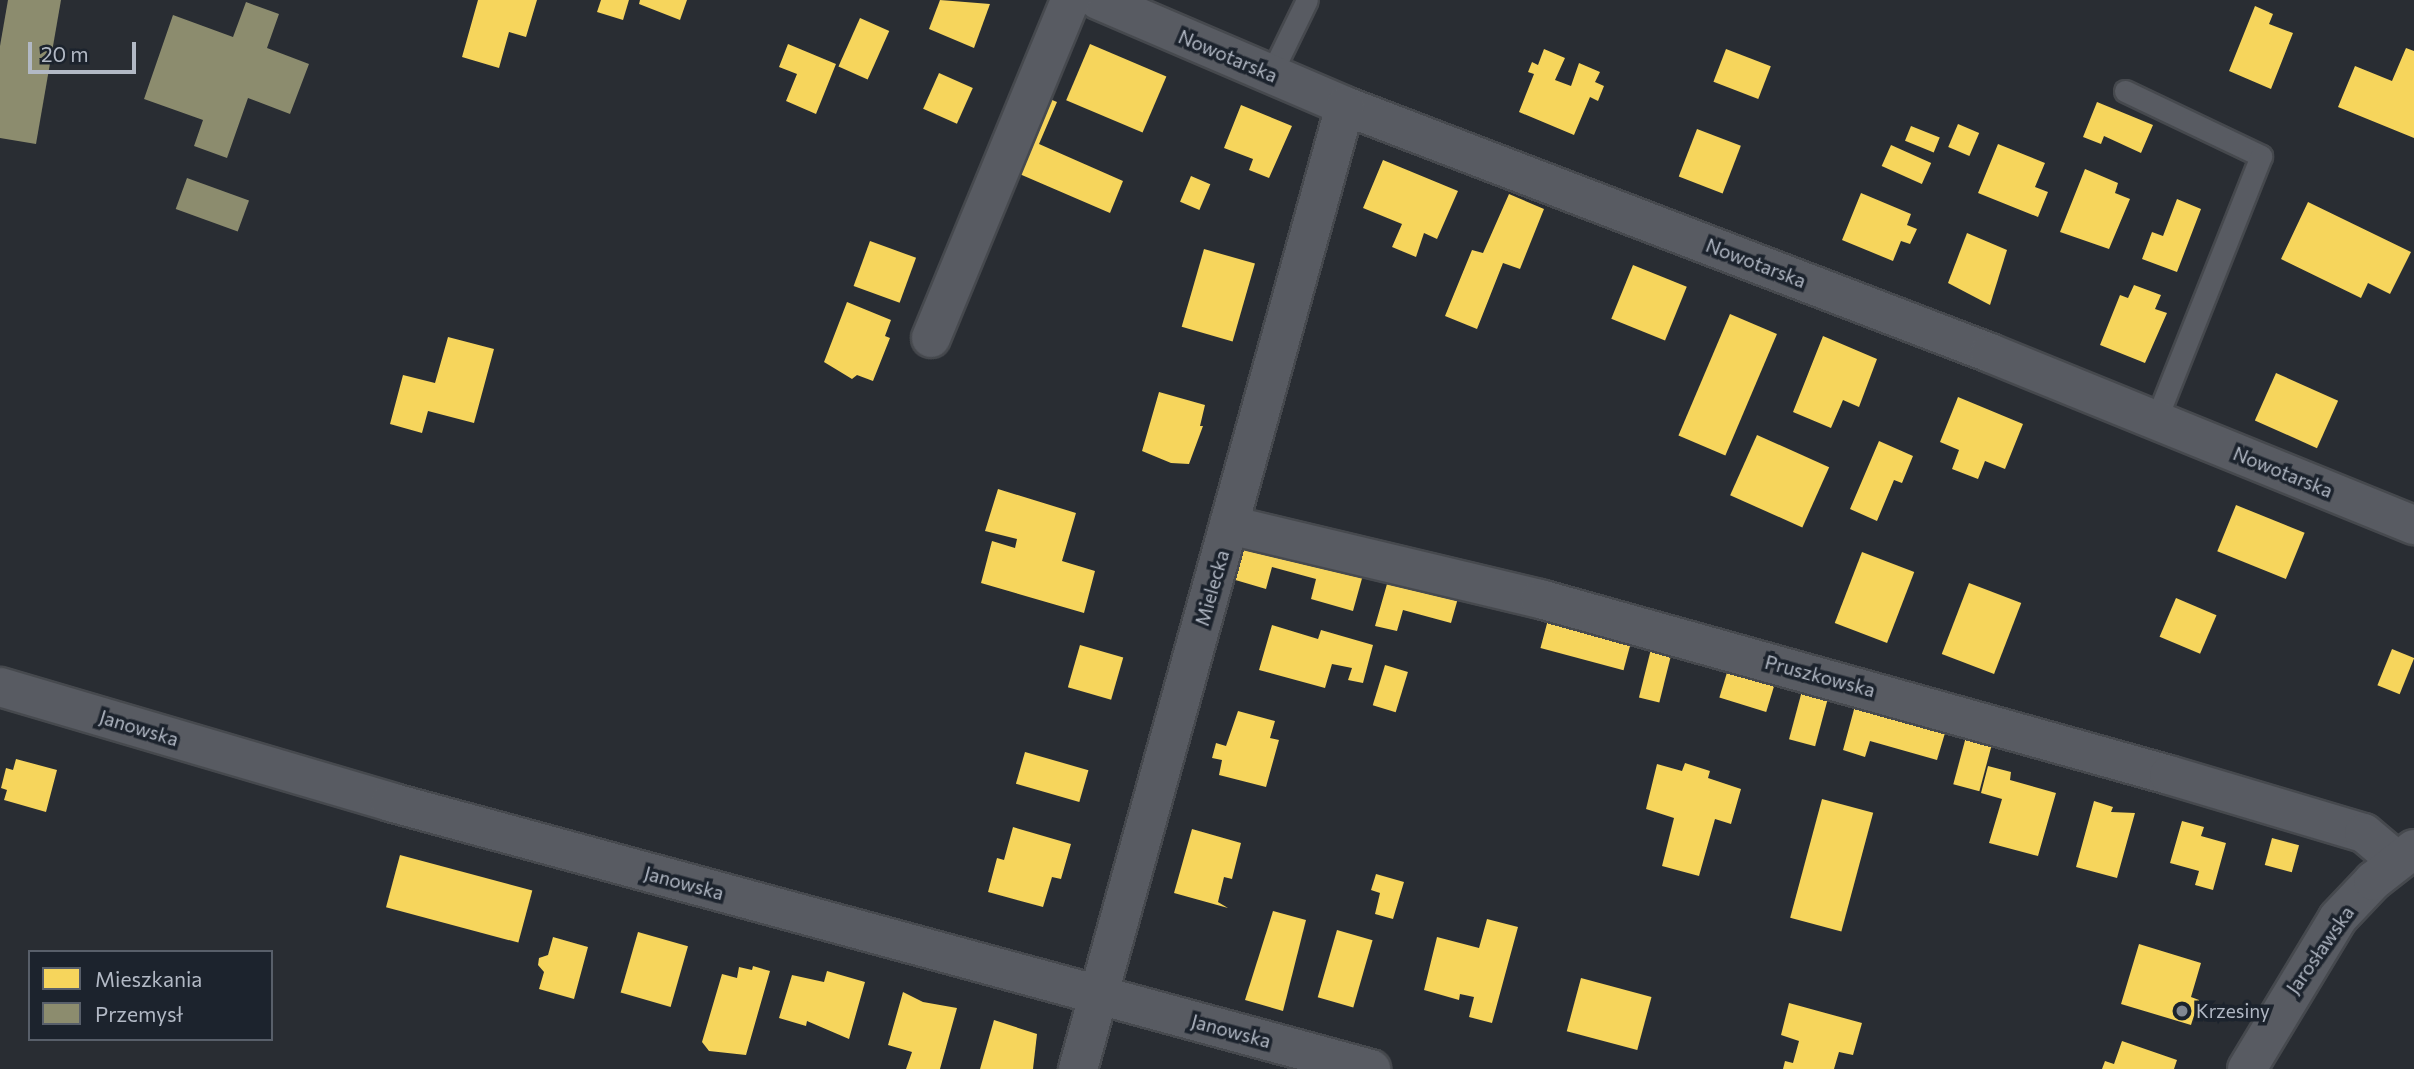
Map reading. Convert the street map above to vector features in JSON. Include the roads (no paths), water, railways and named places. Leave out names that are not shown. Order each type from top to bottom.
[{"type":"street","points":[[930,338],[1070,0]]},
{"type":"street","name":"Nowotarska","points":[[1098,0],[1345,106],[2156,420],[2414,525]]},
{"type":"street","name":"Mielecka","points":[[1078,1069],[1345,106]]},
{"type":"street","name":"Pruszkowska","points":[[1229,525],[1540,599],[2155,771],[2364,833],[2405,855]]},
{"type":"street","name":"Janowska","points":[[0,687],[390,803],[1371,1069]]},
{"type":"street","name":"Jarosławska","points":[[2247,1069],[2338,918],[2405,855]]},
{"type":"lane","points":[[1271,74],[1307,0]]},
{"type":"lane","points":[[2125,91],[2261,156],[2156,420]]},
{"type":"place","name":"Krzesiny","points":[[2182,1011]]}]
